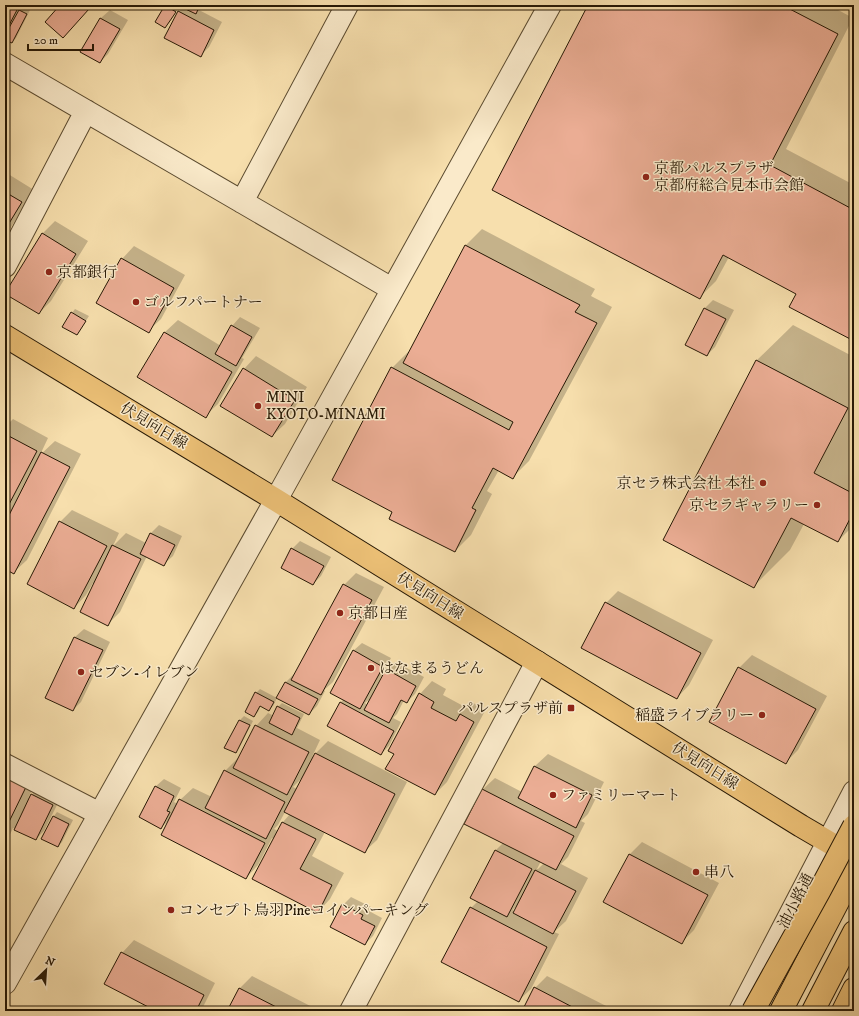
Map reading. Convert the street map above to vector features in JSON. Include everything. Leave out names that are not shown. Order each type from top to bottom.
[{"type":"main road","name":"伏見向日線","points":[[5,336],[276,500],[827,842],[854,857]]},
{"type":"main road","points":[[753,1011],[854,826]]},
{"type":"main road","points":[[781,1011],[854,871]]},
{"type":"main road","points":[[813,1011],[854,932]]},
{"type":"main road","points":[[843,1011],[854,989]]},
{"type":"street","points":[[242,202],[347,5]]},
{"type":"street","points":[[5,983],[276,500],[550,5]]},
{"type":"street","points":[[5,64],[392,289]]},
{"type":"street","points":[[5,266],[86,111]]},
{"type":"street","points":[[351,1011],[537,662]]},
{"type":"street","points":[[5,765],[100,814]]},
{"type":"street","name":"油小路通","points":[[740,1011],[854,792]]},
{"type":"building","points":[[5,5],[13,5],[18,8],[5,33]]},
{"type":"building","points":[[60,5],[84,5],[89,9],[63,38],[45,22]]},
{"type":"building","points":[[165,5],[176,12],[165,28],[155,22]]},
{"type":"building","points":[[177,5],[200,5],[196,14]]},
{"type":"building","name":"京都パルスプラザ 京都府総合見本市会館","points":[[588,5],[782,5],[838,34],[770,165],[854,210],[854,341],[789,307],[796,294],[723,255],[700,299],[492,190]]},
{"type":"building","points":[[19,10],[27,14],[12,43],[5,40],[5,35]]},
{"type":"building","points":[[178,11],[214,30],[201,57],[164,38]]},
{"type":"building","points":[[100,18],[120,29],[100,63],[80,52]]},
{"type":"building","points":[[5,192],[22,202],[5,230]]},
{"type":"building","points":[[42,233],[76,254],[39,314],[5,293]]},
{"type":"building","points":[[465,245],[580,305],[575,312],[597,323],[513,479],[493,468],[472,508],[476,510],[455,552],[389,519],[392,512],[332,480],[391,367],[509,430],[513,422],[403,363]]},
{"type":"building","points":[[121,258],[174,288],[149,333],[96,303]]},
{"type":"building","points":[[704,308],[726,319],[707,356],[685,345]]},
{"type":"building","points":[[71,312],[86,321],[77,335],[62,327]]},
{"type":"building","points":[[231,325],[252,337],[236,366],[215,354]]},
{"type":"building","points":[[164,332],[232,372],[206,418],[137,377]]},
{"type":"building","name":"京セラ株式会社 本社","points":[[756,360],[848,408],[814,473],[854,494],[854,511],[838,542],[791,518],[754,588],[663,540]]},
{"type":"building","points":[[243,368],[295,400],[272,437],[220,406]]},
{"type":"building","points":[[5,434],[37,451],[5,512]]},
{"type":"building","points":[[41,452],[70,467],[14,574],[5,569],[5,523]]},
{"type":"building","points":[[59,521],[107,546],[74,609],[27,584]]},
{"type":"building","points":[[150,533],[175,545],[164,566],[140,554]]},
{"type":"building","points":[[112,545],[141,559],[108,626],[80,612]]},
{"type":"building","points":[[291,548],[324,566],[313,585],[281,568]]},
{"type":"building","points":[[343,584],[372,600],[321,695],[291,680]]},
{"type":"building","points":[[605,602],[701,653],[677,699],[581,648]]},
{"type":"building","points":[[74,637],[103,650],[73,711],[45,698]]},
{"type":"building","points":[[353,650],[383,667],[360,709],[330,693]]},
{"type":"building","name":"稲盛ライブラリー","points":[[738,667],[816,709],[786,764],[709,722]]},
{"type":"building","points":[[386,669],[416,686],[407,703],[401,700],[389,723],[364,710]]},
{"type":"building","points":[[285,682],[318,699],[309,715],[276,698]]},
{"type":"building","points":[[255,692],[274,702],[269,711],[260,706],[254,717],[245,712]]},
{"type":"building","points":[[419,693],[434,702],[431,708],[456,721],[460,714],[474,722],[435,795],[385,769],[394,754],[388,751]]},
{"type":"building","points":[[340,702],[394,731],[381,755],[327,726]]},
{"type":"building","points":[[277,706],[300,718],[292,735],[269,723]]},
{"type":"building","points":[[239,720],[250,725],[236,753],[224,748]]},
{"type":"building","points":[[255,725],[309,752],[287,795],[233,768]]},
{"type":"building","points":[[315,753],[395,794],[365,853],[284,812]]},
{"type":"building","points":[[534,766],[592,795],[576,828],[518,798]]},
{"type":"building","points":[[224,770],[285,802],[266,839],[205,808]]},
{"type":"building","points":[[5,777],[26,787],[5,830]]},
{"type":"building","points":[[155,786],[174,796],[167,811],[170,812],[161,829],[139,817]]},
{"type":"building","points":[[482,789],[574,836],[556,870],[464,824]]},
{"type":"building","points":[[31,794],[53,805],[36,840],[14,830]]},
{"type":"building","points":[[179,799],[265,843],[246,879],[161,835]]},
{"type":"building","points":[[53,816],[69,824],[58,847],[41,839]]},
{"type":"building","points":[[282,822],[316,839],[300,869],[332,885],[318,913],[252,879]]},
{"type":"building","points":[[495,850],[532,869],[507,917],[470,898]]},
{"type":"building","points":[[629,854],[708,895],[682,944],[603,902]]},
{"type":"building","points":[[535,870],[576,891],[553,934],[513,913]]},
{"type":"building","points":[[342,904],[363,915],[361,919],[375,926],[365,945],[330,927]]},
{"type":"building","points":[[470,907],[547,947],[519,1002],[441,962]]},
{"type":"building","points":[[121,952],[204,995],[196,1011],[156,1011],[104,984]]},
{"type":"building","points":[[534,987],[580,1011],[522,1011]]},
{"type":"building","points":[[239,988],[284,1011],[227,1011]]},
{"type":"place","name":"京都パルスプラザ 京都府総合見本市会館","points":[[646,177]]},
{"type":"place","name":"京都銀行","points":[[49,272]]},
{"type":"place","name":"ゴルフパートナー","points":[[136,302]]},
{"type":"place","name":"MINI KYOTO-MINAMI","points":[[258,406]]},
{"type":"place","name":"京セラ株式会社 本社","points":[[763,483]]},
{"type":"place","name":"京セラギャラリー","points":[[817,505]]},
{"type":"place","name":"京都日産","points":[[340,613]]},
{"type":"place","name":"はなまるうどん","points":[[371,668]]},
{"type":"place","name":"セブン-イレブン","points":[[81,672]]},
{"type":"place","name":"パルスプラザ前","points":[[571,708]]},
{"type":"place","name":"稲盛ライブラリー","points":[[762,715]]},
{"type":"place","name":"ファミリーマート","points":[[553,795]]},
{"type":"place","name":"串八","points":[[696,872]]},
{"type":"place","name":"コンセプト鳥羽Pineコインパーキング","points":[[171,910]]}]
